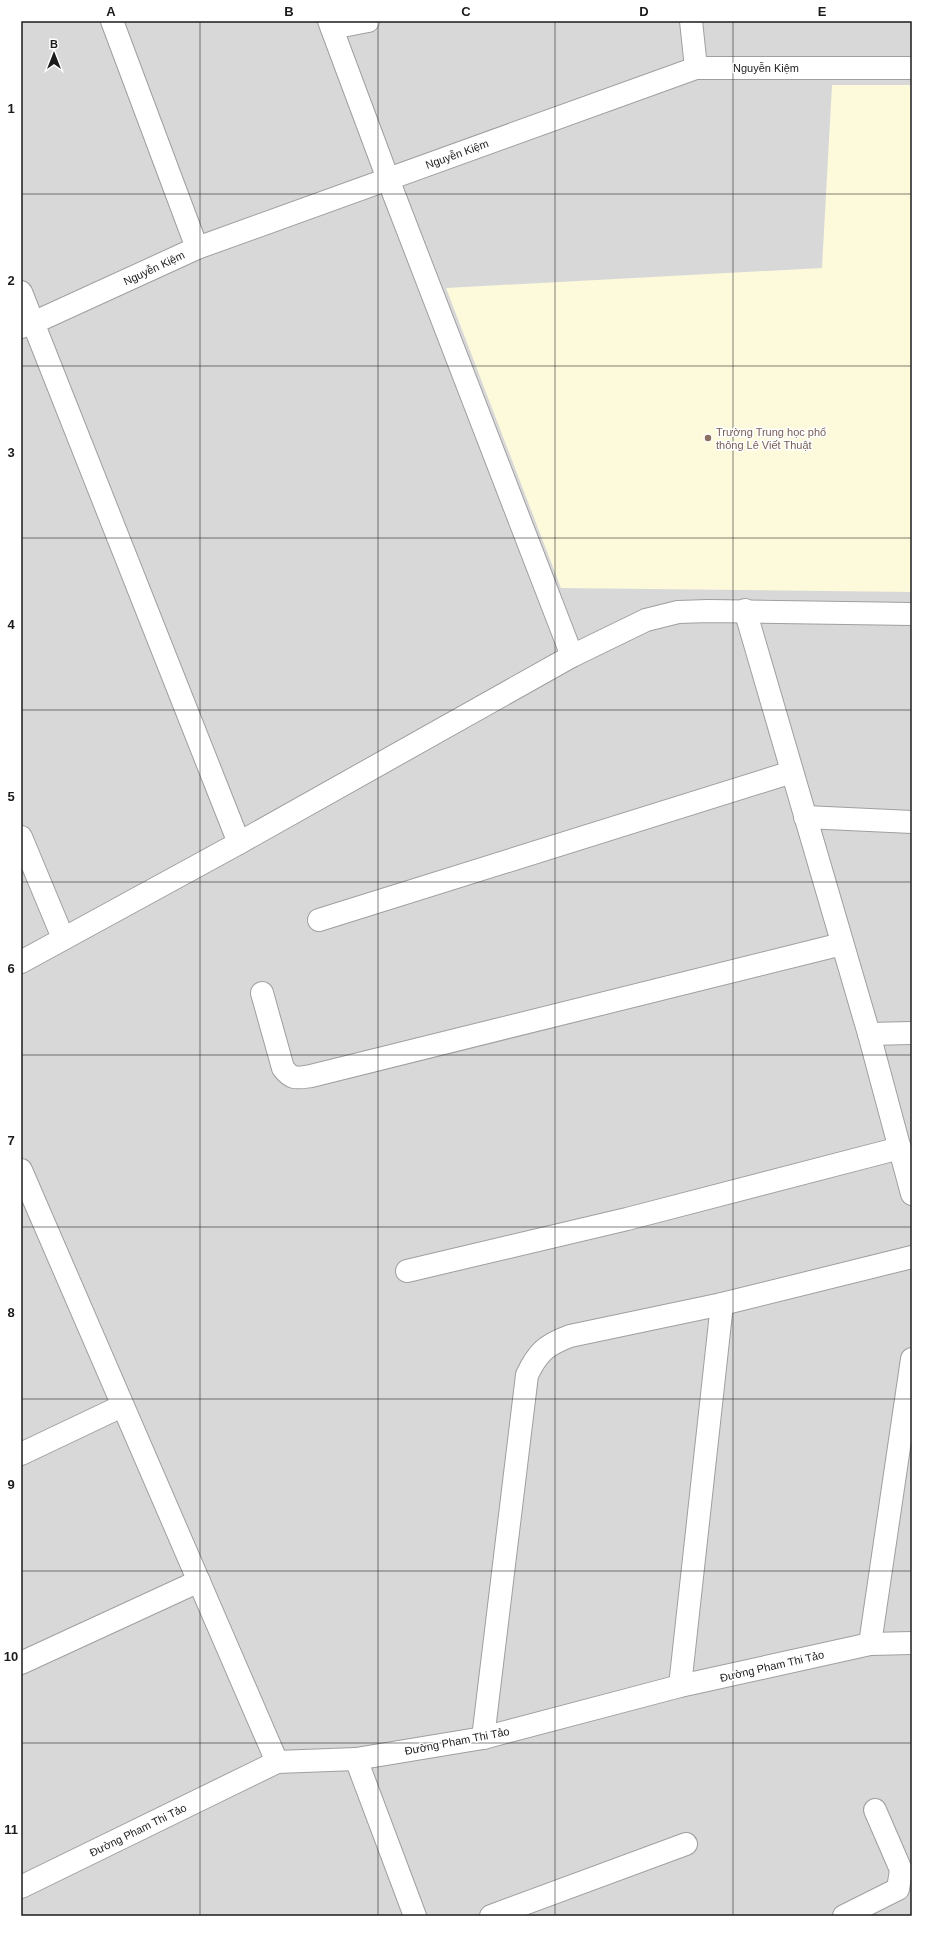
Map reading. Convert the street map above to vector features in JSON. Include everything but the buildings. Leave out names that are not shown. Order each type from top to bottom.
[{"type":"street","points":[[112,21],[197,248]]},
{"type":"street","points":[[368,21],[330,25],[572,656]]},
{"type":"street","points":[[691,21],[696,68]]},
{"type":"street","name":"Nguyễn Kiệm","points":[[27,325],[197,248],[696,68],[912,68]]},
{"type":"street","points":[[21,292],[27,325],[239,843]]},
{"type":"street","points":[[745,610],[869,1034],[912,1194]]},
{"type":"street","points":[[21,962],[239,843],[572,656],[646,620],[678,612],[745,610],[912,614]]},
{"type":"street","points":[[319,920],[792,772]]},
{"type":"street","points":[[805,818],[912,822]]},
{"type":"street","points":[[21,837],[63,938]]},
{"type":"street","points":[[262,993],[283,1068],[290,1076],[298,1078],[842,944]]},
{"type":"street","points":[[869,1034],[912,1033]]},
{"type":"street","points":[[407,1271],[627,1219],[900,1148]]},
{"type":"street","points":[[21,1170],[27,1199],[122,1406],[277,1762]]},
{"type":"street","points":[[483,1738],[527,1375],[534,1360],[542,1350],[554,1342],[570,1336],[722,1304],[912,1257]]},
{"type":"street","points":[[680,1686],[722,1304]]},
{"type":"street","points":[[870,1644],[912,1359]]},
{"type":"street","points":[[21,1454],[122,1406]]},
{"type":"street","points":[[21,1663],[199,1581]]},
{"type":"street","name":"Đường Pham Thi Tảo","points":[[21,1887],[277,1762],[356,1759],[483,1738],[680,1686],[870,1644],[912,1643]]},
{"type":"street","points":[[356,1759],[415,1916]]},
{"type":"street","points":[[844,1916],[898,1889],[901,1870],[875,1810]]},
{"type":"street","points":[[491,1916],[686,1844]]},
{"type":"shaded area","points":[[21,21],[912,21],[912,1916],[21,1916]]},
{"type":"shaded area","name":"Trường Trung học phổ thông Lê Viết Thuật","points":[[832,85],[912,85],[912,592],[561,588],[446,288],[822,268]]},
{"type":"place","name":"Trường Trung học phổ thông Lê Viết Thuật","points":[[708,438]]}]
